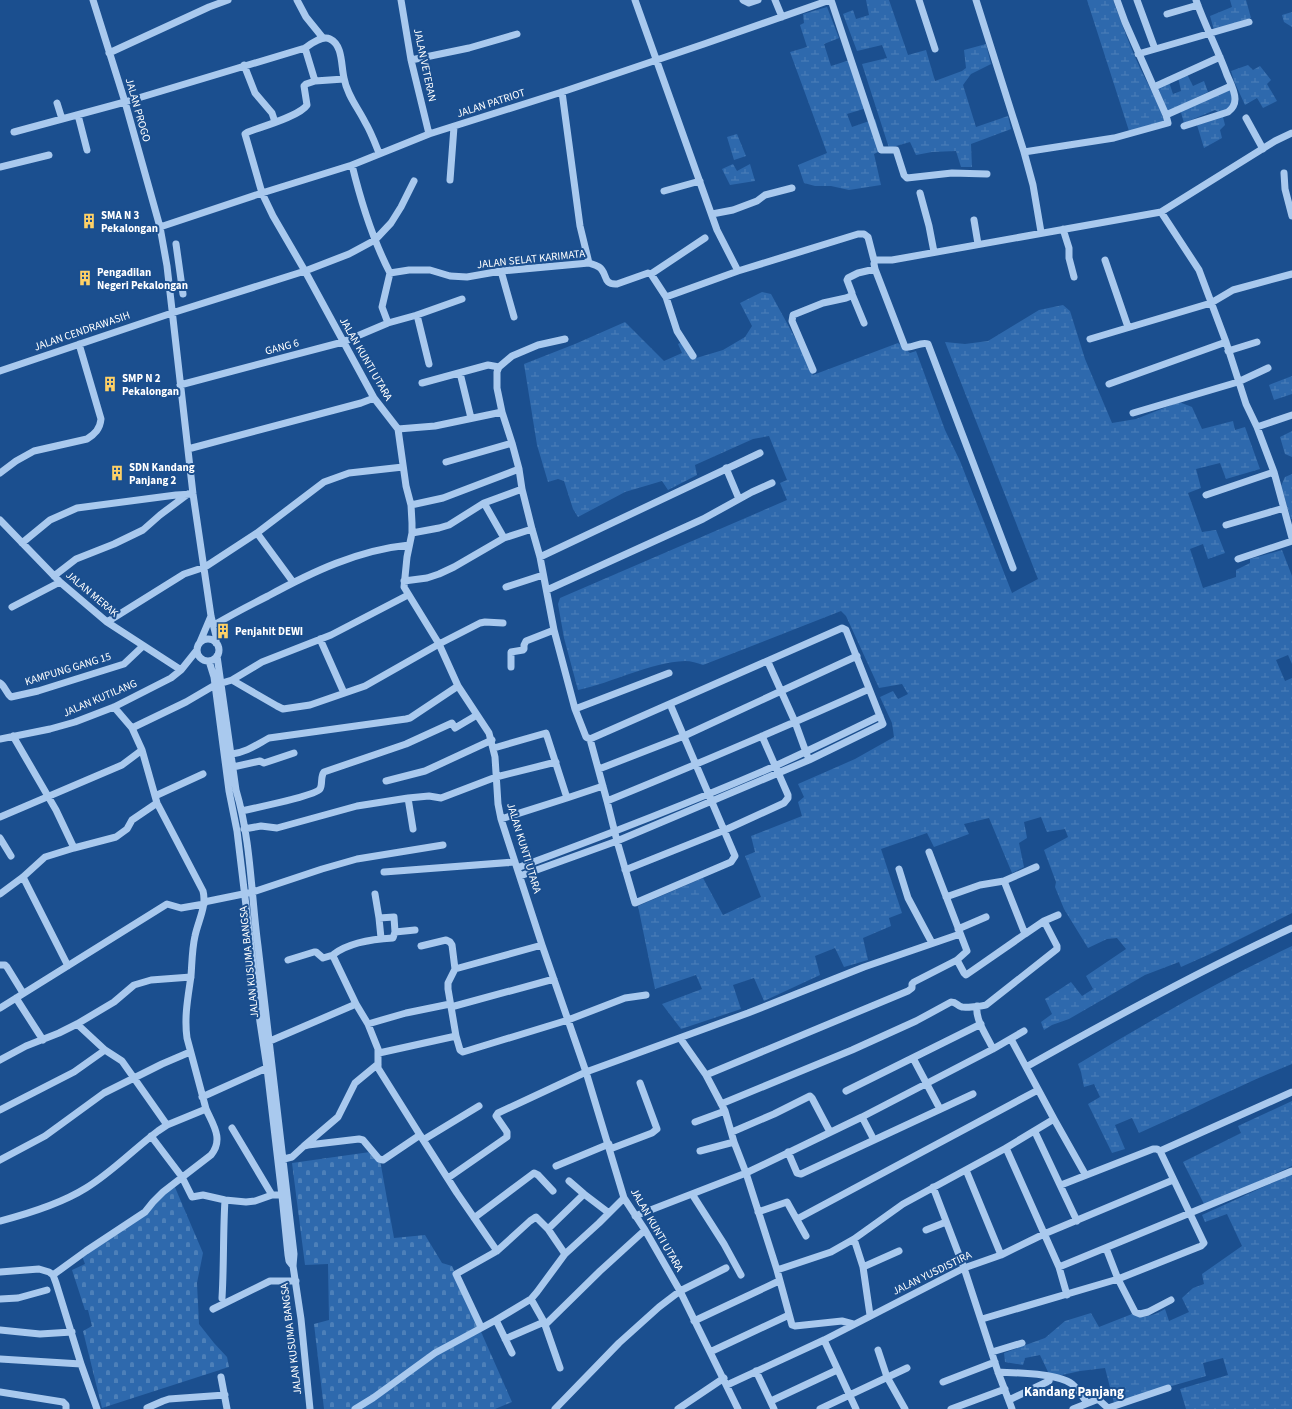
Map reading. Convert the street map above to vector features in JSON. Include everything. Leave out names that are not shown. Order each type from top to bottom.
[{"type":"street","name":"JALAN PROGO","points":[[93,0],[125,102],[160,227],[167,266],[188,449],[191,494],[205,567],[216,643]]},
{"type":"street","points":[[109,53],[228,0]]},
{"type":"street","name":"JALAN VETERAN","points":[[401,0],[411,60],[429,134]]},
{"type":"street","points":[[635,0],[717,230],[738,271]]},
{"type":"street","points":[[743,0],[749,3],[758,0]]},
{"type":"street","points":[[775,0],[781,15]]},
{"type":"street","points":[[919,0],[934,49]]},
{"type":"street","points":[[976,0],[1024,152],[1033,185],[1041,232]]},
{"type":"street","points":[[1024,152],[1114,138],[1168,123],[1154,87],[1138,54],[1117,0]]},
{"type":"street","points":[[1137,0],[1155,49]]},
{"type":"street","points":[[299,1],[306,17],[323,38]]},
{"type":"street","points":[[1167,14],[1198,2],[1209,34],[1220,57],[1235,98],[1234,104],[1230,110],[1184,126]]},
{"type":"street","points":[[830,3],[880,148],[883,151],[896,150],[906,177],[909,178],[952,173],[987,174]]},
{"type":"street","name":"JALAN PATRIOT","points":[[160,227],[352,165],[429,134],[562,92],[781,15],[830,3]]},
{"type":"street","points":[[1138,54],[1249,22]]},
{"type":"street","points":[[411,60],[469,48],[517,34]]},
{"type":"street","points":[[14,132],[125,102],[244,65],[305,48],[323,38],[330,39],[338,49],[342,60],[344,79],[353,102],[365,122],[379,153]]},
{"type":"street","points":[[305,48],[315,81]]},
{"type":"street","points":[[1154,87],[1220,57]]},
{"type":"street","points":[[244,65],[255,93],[272,112],[275,122],[306,108],[308,104],[304,86],[306,84],[315,81],[344,79]]},
{"type":"street","points":[[1166,115],[1231,86]]},
{"type":"street","points":[[562,92],[580,226],[589,263]]},
{"type":"street","points":[[57,103],[62,119]]},
{"type":"street","points":[[78,115],[87,150]]},
{"type":"street","points":[[1246,118],[1263,149]]},
{"type":"street","name":"JALAN KUNTI UTARA","points":[[275,122],[246,134],[262,193],[273,216],[305,271],[374,398],[398,429],[406,486],[411,505],[412,533],[409,545],[404,587],[439,644],[458,686],[488,730],[492,740],[494,748],[498,804],[501,819],[542,945],[586,1072],[624,1198],[645,1230],[680,1291],[738,1409]]},
{"type":"street","points":[[450,180],[454,127]]},
{"type":"street","points":[[874,260],[904,258],[1041,232],[1161,212],[1275,141],[1292,133]]},
{"type":"street","points":[[0,166],[50,155]]},
{"type":"street","points":[[352,165],[360,196],[390,274],[382,307],[388,323]]},
{"type":"street","points":[[1284,173],[1285,189],[1292,216]]},
{"type":"street","points":[[376,240],[391,223],[401,208],[414,181]]},
{"type":"street","points":[[664,191],[700,181]]},
{"type":"street","points":[[712,214],[733,210],[757,201],[765,195],[792,188]]},
{"type":"street","points":[[920,192],[934,252]]},
{"type":"street","points":[[1161,212],[1199,270],[1226,342],[1238,382],[1274,472],[1292,538]]},
{"type":"street","points":[[974,220],[978,244]]},
{"type":"street","points":[[1063,229],[1069,248],[1069,258],[1074,277]]},
{"type":"street","points":[[666,297],[738,271],[858,234],[864,234],[868,237],[875,269],[905,346],[909,348],[922,343],[928,344],[1014,568]]},
{"type":"street","points":[[693,356],[677,331],[666,297],[651,274],[705,238]]},
{"type":"street","name":"JALAN CENDRAWASIH","points":[[0,371],[172,313],[305,271],[349,254],[376,240]]},
{"type":"street","points":[[176,244],[183,294]]},
{"type":"street","points":[[1105,260],[1128,327]]},
{"type":"street","name":"JALAN SELAT KARIMATA","points":[[390,274],[409,270],[430,270],[450,276],[467,277],[501,271],[589,263],[600,268],[607,282],[612,284],[617,284],[648,273],[651,274]]},
{"type":"street","points":[[167,266],[180,265]]},
{"type":"street","points":[[864,323],[848,280],[849,277],[875,269]]},
{"type":"street","points":[[501,271],[514,317]]},
{"type":"street","points":[[1090,339],[1212,304],[1233,290],[1292,274]]},
{"type":"street","points":[[814,370],[792,321],[793,315],[823,303],[846,298],[852,294]]},
{"type":"street","name":"GANG 6","points":[[180,385],[343,342],[388,323],[417,315],[462,299]]},
{"type":"street","points":[[417,315],[429,364]]},
{"type":"street","points":[[565,339],[538,345],[512,356],[500,367],[497,372],[497,388],[502,412],[519,469],[522,489],[540,558],[554,630],[575,708],[586,737],[590,739],[599,769],[614,832],[635,903],[706,874],[733,861],[735,854],[670,704]]},
{"type":"street","points":[[1109,384],[1226,342]]},
{"type":"street","points":[[1228,351],[1257,342]]},
{"type":"street","points":[[0,473],[16,461],[34,451],[87,439],[93,436],[100,426],[101,419],[79,344]]},
{"type":"street","points":[[422,383],[488,366],[500,367]]},
{"type":"street","points":[[1133,414],[1238,382],[1268,368]]},
{"type":"street","points":[[460,374],[471,418]]},
{"type":"street","points":[[188,449],[374,398]]},
{"type":"street","points":[[398,429],[435,426],[502,412]]},
{"type":"street","points":[[1257,427],[1292,415]]},
{"type":"street","points":[[446,462],[512,443]]},
{"type":"street","points":[[540,558],[760,453]]},
{"type":"street","points":[[107,622],[184,574],[205,567],[257,533],[324,482],[349,473],[403,467]]},
{"type":"street","points":[[726,468],[739,499]]},
{"type":"street","points":[[411,505],[443,498],[519,469]]},
{"type":"street","points":[[1206,495],[1274,472]]},
{"type":"street","points":[[547,590],[703,519],[772,483]]},
{"type":"street","points":[[412,533],[449,525],[484,502],[522,489]]},
{"type":"street","points":[[22,543],[50,520],[77,508],[191,494]]},
{"type":"street","points":[[54,576],[76,559],[114,544],[143,530],[160,515],[191,494]]},
{"type":"street","points":[[484,502],[504,538]]},
{"type":"street","points":[[1226,525],[1284,508]]},
{"type":"street","name":"JALAN MERAK","points":[[0,520],[60,582],[107,622],[143,646],[182,668]]},
{"type":"street","points":[[404,581],[427,578],[439,574],[504,538],[532,529]]},
{"type":"street","points":[[257,533],[293,582]]},
{"type":"street","points":[[1238,559],[1292,541]]},
{"type":"street","points":[[214,625],[293,582],[330,566],[363,553],[390,547],[409,545]]},
{"type":"street","points":[[506,587],[543,575]]},
{"type":"street","points":[[12,607],[60,582]]},
{"type":"street","points":[[132,728],[186,702],[218,684],[232,680],[262,662],[331,636],[408,595]]},
{"type":"street","points":[[182,668],[196,650],[211,616]]},
{"type":"street","points":[[232,680],[283,709],[310,705],[365,686],[439,644],[480,623],[503,623]]},
{"type":"street","points":[[520,876],[617,841],[710,797],[777,769],[809,760],[883,724],[846,630],[842,628],[768,662],[590,739]]},
{"type":"street","points":[[510,667],[511,652],[523,650],[525,648],[524,645],[526,641],[554,630]]},
{"type":"street","points":[[196,650],[199,658],[202,660],[209,661],[217,656],[219,649],[216,643],[209,639],[200,642]]},
{"type":"street","points":[[320,639],[344,693]]},
{"type":"street","name":"KAMPUNG GANG 15","points":[[0,683],[11,697],[38,691],[124,664],[143,646]]},
{"type":"street","name":"JALAN KUSUMA BANGSA","points":[[217,656],[218,684],[224,719],[245,894],[270,1066],[285,1195],[288,1255],[289,1261],[293,1266],[296,1281],[310,1409]]},
{"type":"street","points":[[599,769],[684,736],[857,656]]},
{"type":"street","name":"JALAN KUTILANG","points":[[0,739],[56,728],[114,707],[171,678],[182,668],[199,658]]},
{"type":"street","name":"JALAN KUSUMA BANGSA","points":[[209,661],[218,684]]},
{"type":"street","points":[[768,662],[795,722],[809,760]]},
{"type":"street","points":[[575,708],[670,673]]},
{"type":"street","points":[[232,754],[243,753],[269,738],[410,718],[458,686]]},
{"type":"street","points":[[607,801],[696,765],[870,689]]},
{"type":"street","points":[[53,1275],[80,1255],[145,1212],[153,1202],[182,1177],[212,1155],[217,1147],[218,1136],[202,1097],[190,1052],[185,1021],[191,977],[194,937],[205,897],[156,799],[142,750],[132,728],[114,707]]},
{"type":"street","points":[[242,811],[317,792],[320,788],[322,774],[324,772],[406,744],[452,723],[455,728],[478,715]]},
{"type":"street","points":[[777,769],[806,752],[880,716]]},
{"type":"street","name":"JALAN KUSUMA BANGSA","points":[[224,719],[232,754],[233,790],[242,811],[253,892],[252,934]]},
{"type":"street","points":[[494,748],[546,734],[567,798]]},
{"type":"street","points":[[13,736],[48,796],[74,848]]},
{"type":"street","points":[[625,870],[725,830],[785,802],[788,794],[762,736]]},
{"type":"street","points":[[386,781],[425,771],[492,740]]},
{"type":"street","points":[[0,817],[122,765],[142,750]]},
{"type":"street","points":[[233,767],[260,761],[264,763],[294,753]]},
{"type":"street","points":[[244,829],[261,826],[277,828],[357,806],[429,796],[441,798],[496,777],[556,762]]},
{"type":"street","points":[[0,894],[45,858],[74,848],[116,837],[127,829],[132,820],[156,799],[202,774]]},
{"type":"street","points":[[501,819],[603,786]]},
{"type":"street","points":[[384,872],[516,865],[614,832],[710,797]]},
{"type":"street","points":[[408,798],[413,829]]},
{"type":"street","points":[[0,838],[11,856]]},
{"type":"street","points":[[0,1008],[167,904],[181,908],[253,892],[357,859],[443,845]]},
{"type":"street","points":[[706,1075],[908,991],[912,988],[912,984],[914,982],[958,960],[967,951],[929,852]]},
{"type":"street","points":[[946,897],[980,885],[1004,881],[1036,867]]},
{"type":"street","points":[[899,869],[908,898],[932,943]]},
{"type":"street","points":[[23,877],[68,966]]},
{"type":"street","points":[[1004,881],[1025,934]]},
{"type":"street","points":[[375,894],[381,938]]},
{"type":"street","points":[[958,960],[966,975],[1044,921],[1058,915]]},
{"type":"street","points":[[288,960],[314,952],[323,958],[333,955],[342,949],[381,938],[394,937],[394,917],[379,918]]},
{"type":"street","points":[[448,1178],[507,1137],[508,1133],[497,1117],[497,1114],[586,1072],[748,1013],[825,982],[932,943],[986,917]]},
{"type":"street","points":[[721,1104],[852,1050],[916,1021],[951,1002],[955,1002],[964,1007],[986,1005],[1057,949],[1057,946],[1044,921]]},
{"type":"street","points":[[1026,1067],[1093,1029],[1175,986],[1292,928]]},
{"type":"street","points":[[395,932],[415,930]]},
{"type":"street","points":[[421,946],[443,941],[450,942],[452,945],[456,969],[448,983],[450,1006],[456,1036],[460,1050],[463,1052],[568,1020],[625,998],[646,995]]},
{"type":"street","points":[[456,969],[542,945]]},
{"type":"street","points":[[333,955],[356,1004],[368,1024],[379,1053],[378,1068],[474,1218],[497,1251]]},
{"type":"street","points":[[0,965],[5,965],[7,967],[23,993]]},
{"type":"street","points":[[0,1060],[26,1046],[43,1040],[77,1024],[114,1002],[128,989],[140,983],[151,980],[191,977]]},
{"type":"street","points":[[368,1024],[406,1013],[450,1006],[554,979]]},
{"type":"street","points":[[16,998],[43,1040]]},
{"type":"street","points":[[270,1041],[356,1004]]},
{"type":"street","points":[[977,1006],[980,1024],[994,1049]]},
{"type":"street","name":"JALAN KUSUMA BANGSA","points":[[263,1022],[270,1041],[270,1066]]},
{"type":"street","points":[[77,1024],[105,1050],[122,1061],[167,1125]]},
{"type":"street","points":[[846,1091],[980,1024]]},
{"type":"street","points":[[635,1216],[746,1173],[862,1117],[994,1049],[1024,1031]]},
{"type":"street","points":[[379,1053],[456,1036]]},
{"type":"street","points":[[680,1038],[706,1075],[725,1111],[777,1270],[791,1324],[794,1326],[838,1321],[853,1324]]},
{"type":"street","points":[[1011,1039],[1085,1174]]},
{"type":"street","points":[[0,1110],[74,1072],[105,1050]]},
{"type":"street","points":[[0,1160],[44,1136],[104,1093],[162,1064],[190,1052]]},
{"type":"street","points":[[913,1058],[940,1109]]},
{"type":"street","points":[[281,1160],[292,1157],[338,1117],[355,1083],[378,1064]]},
{"type":"street","points":[[202,1097],[270,1066]]},
{"type":"street","points":[[556,1166],[652,1133],[657,1129],[640,1083]]},
{"type":"street","points":[[797,1219],[1038,1090]]},
{"type":"street","points":[[1160,1152],[1292,1092]]},
{"type":"street","points":[[788,1152],[797,1173],[799,1174],[973,1094]]},
{"type":"street","points":[[732,1132],[774,1114],[810,1096],[830,1132]]},
{"type":"street","points":[[304,1146],[361,1139],[380,1159],[383,1160],[479,1106]]},
{"type":"street","points":[[0,1222],[19,1217],[85,1189],[167,1125],[206,1109]]},
{"type":"street","points":[[695,1122],[725,1111]]},
{"type":"street","points":[[862,1117],[874,1140]]},
{"type":"street","points":[[777,1270],[831,1252],[854,1239],[891,1211],[1035,1132],[1054,1119]]},
{"type":"street","points":[[232,1128],[272,1195]]},
{"type":"street","points":[[1035,1132],[1077,1221]]},
{"type":"street","points":[[151,1136],[182,1177],[192,1197],[203,1195],[225,1200],[246,1202],[255,1201],[272,1195],[285,1195]]},
{"type":"street","points":[[700,1151],[734,1142]]},
{"type":"street","points":[[1006,1148],[1059,1267],[1067,1295]]},
{"type":"street","points":[[982,1319],[1118,1279],[1204,1243],[1203,1238],[1160,1152],[1157,1149],[1153,1149],[1085,1174],[1061,1185]]},
{"type":"street","points":[[966,1170],[1000,1255]]},
{"type":"street","points":[[1059,1267],[1292,1171]]},
{"type":"street","points":[[474,1218],[534,1174],[538,1175],[553,1191]]},
{"type":"street","name":"JALAN YUSDISTIRA","points":[[678,1409],[725,1382],[756,1371],[824,1340],[964,1268],[1000,1255],[1044,1234],[1173,1180]]},
{"type":"street","points":[[569,1181],[609,1213]]},
{"type":"street","points":[[933,1187],[964,1268],[982,1319],[998,1372],[1012,1409]]},
{"type":"street","points":[[548,1229],[584,1194]]},
{"type":"street","points":[[692,1194],[724,1244],[741,1276]]},
{"type":"street","points":[[355,1409],[373,1398],[434,1353],[496,1320],[531,1299],[565,1254],[624,1198]]},
{"type":"street","points":[[222,1298],[225,1200]]},
{"type":"street","points":[[758,1212],[786,1202],[789,1204],[806,1236]]},
{"type":"street","points":[[481,1327],[456,1274],[497,1251],[534,1218],[537,1218],[548,1229],[565,1254]]},
{"type":"street","points":[[926,1230],[946,1222]]},
{"type":"street","points":[[505,1340],[545,1324],[645,1230]]},
{"type":"street","points":[[854,1239],[863,1267],[870,1315]]},
{"type":"street","points":[[1106,1248],[1118,1279],[1138,1314],[1148,1312],[1171,1300]]},
{"type":"street","points":[[863,1267],[899,1251]]},
{"type":"street","points":[[555,1409],[619,1343],[659,1307],[680,1291],[726,1268]]},
{"type":"street","points":[[0,1272],[39,1269],[45,1270],[53,1275],[97,1409]]},
{"type":"street","points":[[213,1309],[270,1281],[296,1281]]},
{"type":"street","points":[[694,1321],[779,1281]]},
{"type":"street","points":[[0,1299],[18,1298],[47,1290]]},
{"type":"street","points":[[531,1299],[545,1324],[560,1368]]},
{"type":"street","points":[[710,1352],[789,1315]]},
{"type":"street","points":[[496,1320],[512,1354]]},
{"type":"street","points":[[0,1330],[40,1334],[72,1332]]},
{"type":"street","points":[[824,1340],[856,1409]]},
{"type":"street","points":[[992,1352],[1022,1343]]},
{"type":"street","points":[[878,1350],[887,1377],[905,1409]]},
{"type":"street","points":[[0,1359],[82,1364]]},
{"type":"street","points":[[943,1382],[995,1362]]},
{"type":"street","points":[[820,1409],[906,1368]]},
{"type":"street","points":[[771,1401],[837,1370]]},
{"type":"street","points":[[756,1371],[774,1409]]},
{"type":"street","points":[[998,1372],[1047,1376],[1068,1381],[1077,1388],[1088,1403]]},
{"type":"street","points":[[221,1377],[227,1409]]},
{"type":"street","points":[[1009,1400],[1048,1381]]},
{"type":"street","points":[[1073,1409],[1099,1400],[1108,1408],[1168,1388]]},
{"type":"street","points":[[951,1409],[1004,1389]]},
{"type":"street","points":[[0,1392],[63,1402],[66,1405],[66,1409]]},
{"type":"street","points":[[147,1408],[166,1400],[225,1395]]},
{"type":"green space","points":[[866,0],[889,0],[908,55],[926,50],[935,81],[962,71],[966,68],[964,50],[986,44],[991,64],[971,74],[963,85],[976,127],[1008,116],[1011,129],[971,144],[972,167],[961,167],[956,151],[932,152],[916,155],[910,142],[889,148],[862,64],[887,58],[882,45],[857,51],[843,14],[853,10],[856,19],[869,15]]},
{"type":"green space","points":[[1087,0],[1113,0],[1133,53],[1157,101],[1164,121],[1129,131]]},
{"type":"green space","points":[[1230,0],[1246,0],[1251,18],[1214,30],[1210,16],[1232,7]]},
{"type":"green space","points":[[827,7],[839,38],[824,44],[831,66],[853,59],[870,107],[847,114],[852,127],[875,119],[884,149],[874,154],[881,185],[849,190],[831,186],[815,186],[804,183],[798,165],[827,153],[790,52],[807,47],[800,25],[804,23],[803,14]]},
{"type":"green space","points":[[1292,12],[1292,27],[1284,22],[1282,15]]},
{"type":"green space","points":[[1248,65],[1253,70],[1260,66],[1271,80],[1267,84],[1277,101],[1263,108],[1257,98],[1245,105],[1231,71]]},
{"type":"green space","points":[[1187,74],[1193,86],[1204,81],[1208,92],[1181,105],[1230,88],[1233,104],[1230,109],[1218,112],[1215,110],[1184,123],[1180,109],[1167,111],[1158,87],[1169,82],[1173,94],[1181,91],[1178,77]]},
{"type":"green space","points":[[1223,117],[1225,125],[1220,130],[1222,138],[1204,148],[1197,125]]},
{"type":"green space","points":[[737,134],[746,156],[734,160],[727,137]]},
{"type":"green space","points":[[733,164],[737,171],[750,164],[755,181],[730,185],[722,169]]},
{"type":"green space","points":[[762,292],[771,294],[799,345],[813,375],[898,343],[910,353],[916,351],[945,430],[960,461],[1012,593],[1038,579],[945,342],[965,344],[988,341],[1039,310],[1063,305],[1070,311],[1085,359],[1112,423],[1136,419],[1179,402],[1192,407],[1202,429],[1233,421],[1235,430],[1245,427],[1260,469],[1226,479],[1220,463],[1196,469],[1201,488],[1188,493],[1202,532],[1216,530],[1225,553],[1208,559],[1203,544],[1190,549],[1203,588],[1236,577],[1236,570],[1250,563],[1250,559],[1282,550],[1292,576],[1292,664],[1288,655],[1276,660],[1285,681],[1292,678],[1292,913],[1181,967],[1179,962],[1145,975],[1069,1019],[1052,1025],[1044,1030],[1041,1022],[1052,1014],[1045,999],[1071,982],[1082,996],[1093,989],[1086,976],[1126,949],[1117,938],[1107,939],[1088,948],[1064,909],[1055,887],[1056,882],[1044,850],[1068,837],[1065,829],[1047,832],[1041,817],[1024,822],[1027,838],[1019,843],[1024,867],[1012,873],[989,818],[964,824],[969,834],[934,847],[927,833],[881,849],[902,913],[889,918],[891,926],[863,938],[868,960],[844,967],[835,948],[815,956],[820,975],[764,1001],[754,978],[733,985],[741,1009],[681,1029],[662,1004],[702,989],[696,975],[655,989],[638,906],[703,878],[723,915],[761,897],[745,856],[755,852],[751,836],[802,816],[798,802],[804,797],[798,784],[855,759],[894,737],[892,723],[880,697],[893,691],[898,699],[908,694],[902,684],[879,688],[846,616],[841,611],[703,665],[687,661],[672,662],[578,690],[564,638],[558,604],[560,598],[787,500],[780,483],[787,480],[769,436],[753,439],[695,465],[697,475],[668,490],[662,481],[625,492],[578,517],[573,509],[564,481],[558,479],[548,482],[537,445],[524,364],[625,322],[664,361],[682,353],[678,344],[682,342],[693,359],[723,350],[745,337],[752,326],[740,303]]},
{"type":"green space","points":[[1292,376],[1292,394],[1274,400],[1269,385]]},
{"type":"green space","points":[[1292,431],[1292,457],[1285,454],[1280,437]]},
{"type":"green space","points":[[1292,474],[1291,519],[1281,486],[1285,477]]},
{"type":"green space","points":[[1292,946],[1292,1064],[1139,1133],[1132,1118],[1115,1125],[1125,1149],[1112,1153],[1088,1104],[1100,1097],[1094,1084],[1084,1087],[1078,1064],[1184,1002],[1237,973]]},
{"type":"green space","points":[[1292,1101],[1292,1166],[1205,1206],[1183,1162],[1241,1133],[1238,1126]]},
{"type":"green space","points":[[370,1152],[380,1160],[394,1238],[425,1235],[442,1263],[452,1266],[512,1402],[495,1409],[324,1409],[314,1324],[329,1320],[328,1264],[305,1265],[292,1163]]},
{"type":"green space","points":[[1292,1174],[1292,1409],[1186,1409],[1180,1389],[1228,1375],[1223,1358],[1203,1363],[1206,1376],[1114,1403],[1105,1368],[1062,1375],[1049,1374],[1040,1355],[1025,1358],[1023,1365],[1005,1362],[1004,1353],[1045,1338],[1065,1321],[1091,1313],[1099,1327],[1132,1314],[1144,1317],[1153,1315],[1165,1309],[1169,1321],[1189,1312],[1182,1298],[1193,1288],[1204,1284],[1202,1274],[1242,1246],[1227,1214],[1205,1222],[1202,1215]]},
{"type":"green space","points":[[174,1185],[203,1253],[197,1283],[199,1324],[227,1357],[229,1367],[102,1408],[83,1331],[92,1326],[88,1310],[85,1310],[72,1270],[85,1264],[82,1256],[146,1214]]},
{"type":"place","name":"SMA N 3 Pekalongan","points":[[89,221]]},
{"type":"place","name":"Pengadilan Negeri Pekalongan","points":[[85,278]]},
{"type":"place","name":"SMP N 2 Pekalongan","points":[[110,384]]},
{"type":"place","name":"SDN Kandang Panjang 2","points":[[117,473]]},
{"type":"place","name":"Penjahit DEWI","points":[[223,631]]},
{"type":"district","name":"Kandang Panjang","points":[[1074,1392]]}]
